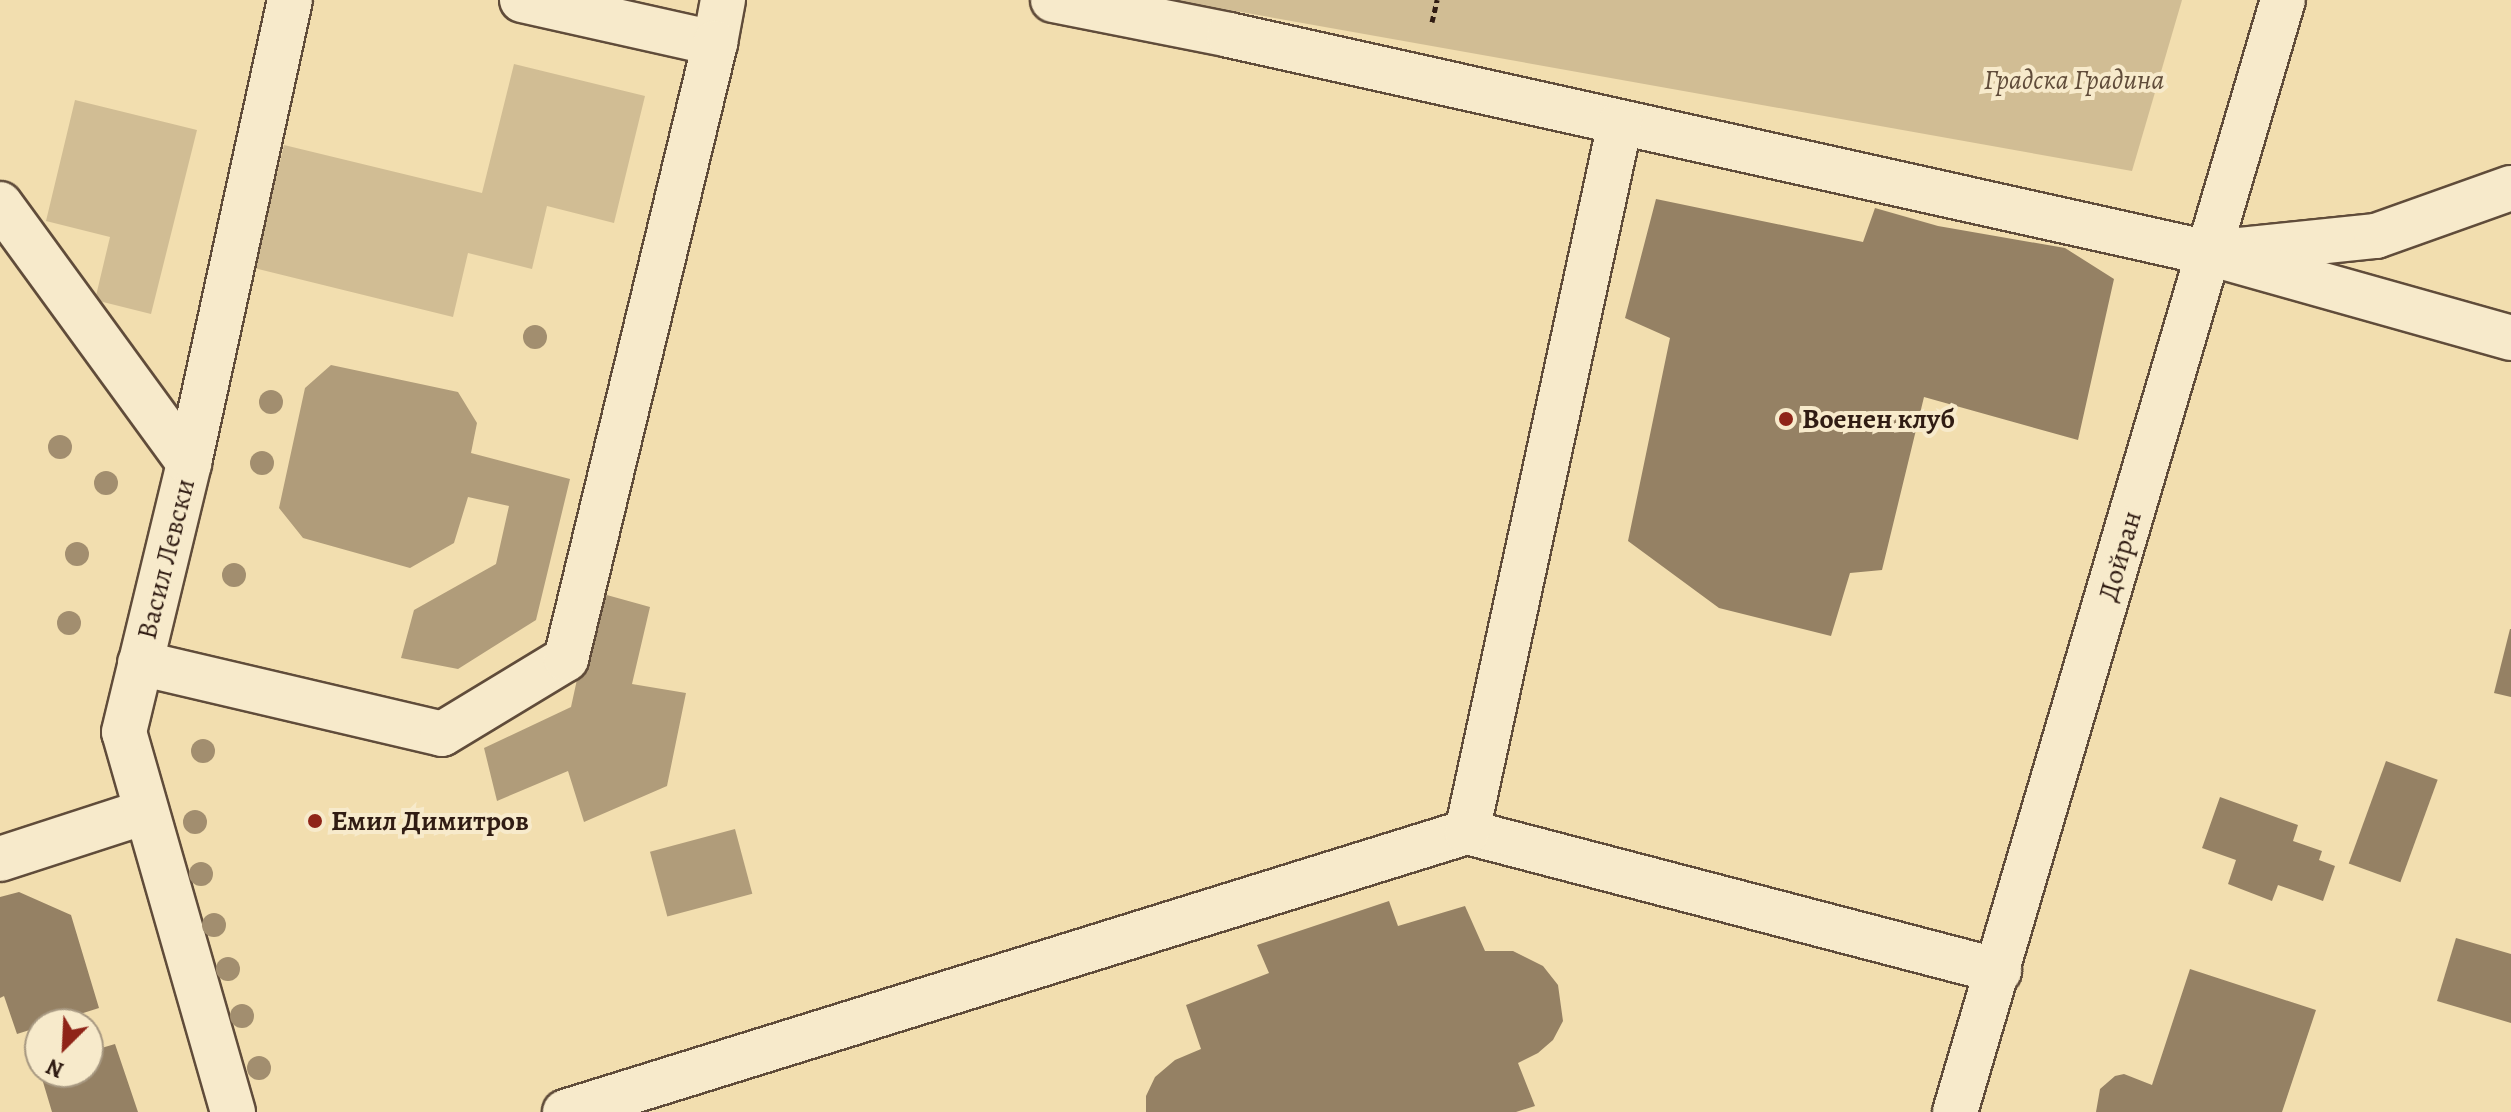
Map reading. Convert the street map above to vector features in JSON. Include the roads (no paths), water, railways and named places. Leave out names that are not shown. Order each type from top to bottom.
[{"type":"street","name":"Васил Левски","points":[[233,1112],[124,732],[189,463],[290,0]]},
{"type":"street","points":[[522,0],[715,43]]},
{"type":"street","points":[[140,663],[442,734],[566,659],[723,0]]},
{"type":"street","points":[[1053,0],[1229,35],[2209,253],[2511,338]]},
{"type":"street","name":"Дойран","points":[[1955,1112],[2283,0]]},
{"type":"street","points":[[1467,832],[1620,123]]},
{"type":"street","points":[[2209,253],[2376,236],[2511,188]]},
{"type":"street","points":[[0,204],[189,463]]},
{"type":"street","points":[[0,859],[145,812]]},
{"type":"street","points":[[565,1112],[1467,832],[1999,971]]},
{"type":"place","name":"Военен клуб","points":[[1786,419]]},
{"type":"place","name":"Емил Димитров","points":[[315,821]]},
{"type":"park label","name":"Градска Градина","points":[[2074,80]]}]
